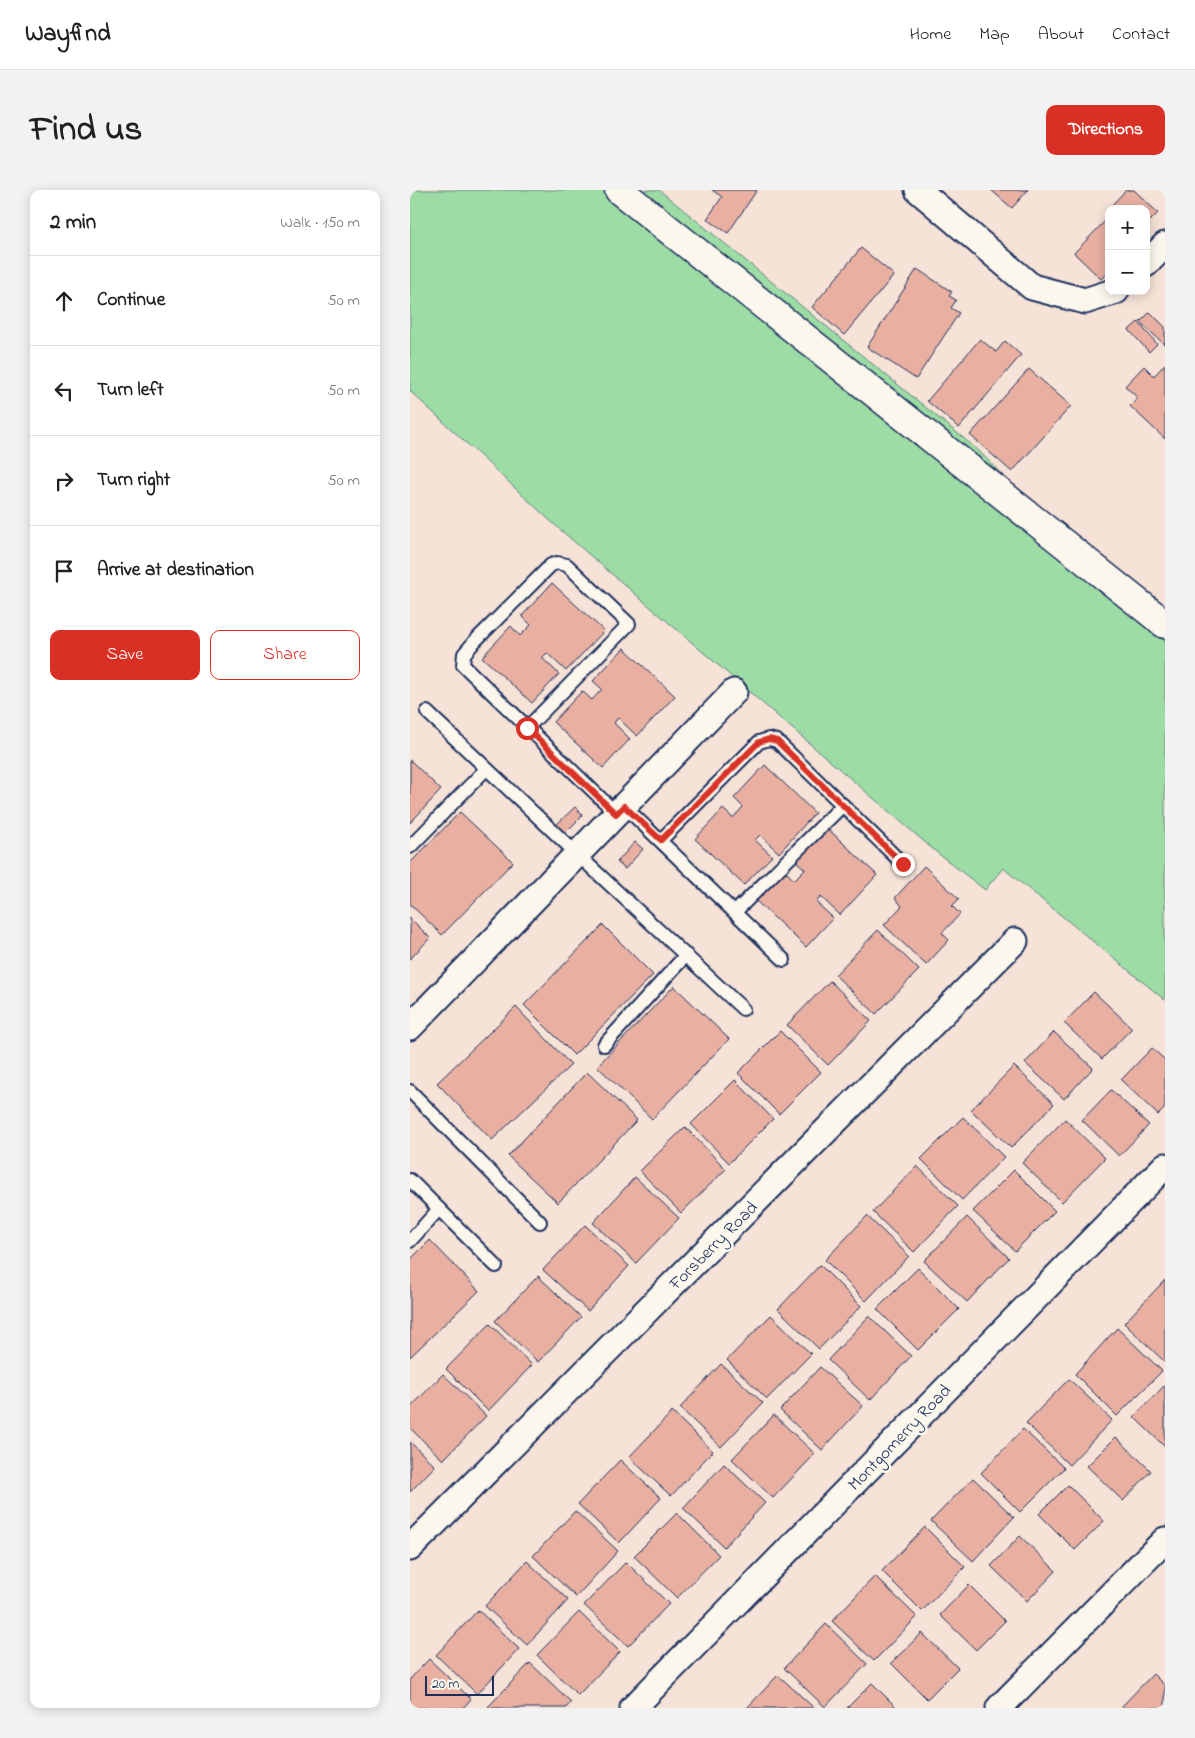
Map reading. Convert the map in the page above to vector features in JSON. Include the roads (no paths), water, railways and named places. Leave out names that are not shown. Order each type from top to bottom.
[{"type":"street","points":[[619,190],[1165,624]]},
{"type":"street","points":[[918,190],[1032,287],[1086,301],[1105,295]]},
{"type":"street","points":[[1150,260],[1165,245]]},
{"type":"street","points":[[410,1027],[734,692]]},
{"type":"street","name":"Forsberry Road","points":[[410,1548],[1015,941]]},
{"type":"street","name":"Montgomerry Road","points":[[633,1708],[1165,1166]]},
{"type":"street","points":[[999,1708],[1165,1540]]},
{"type":"lane","points":[[527,728],[629,624],[567,565],[557,563],[551,565],[464,654],[463,665],[527,728],[620,810],[661,840],[784,960]]},
{"type":"lane","points":[[427,712],[743,1008]]},
{"type":"lane","points":[[661,840],[759,742],[769,739],[777,741],[903,864]]},
{"type":"lane","points":[[410,847],[486,769]]},
{"type":"lane","points":[[735,912],[843,805]]},
{"type":"lane","points":[[604,1044],[686,955]]},
{"type":"lane","points":[[410,1091],[540,1222]]},
{"type":"lane","points":[[410,1180],[496,1266]]},
{"type":"lane","points":[[410,1241],[440,1209]]}]
